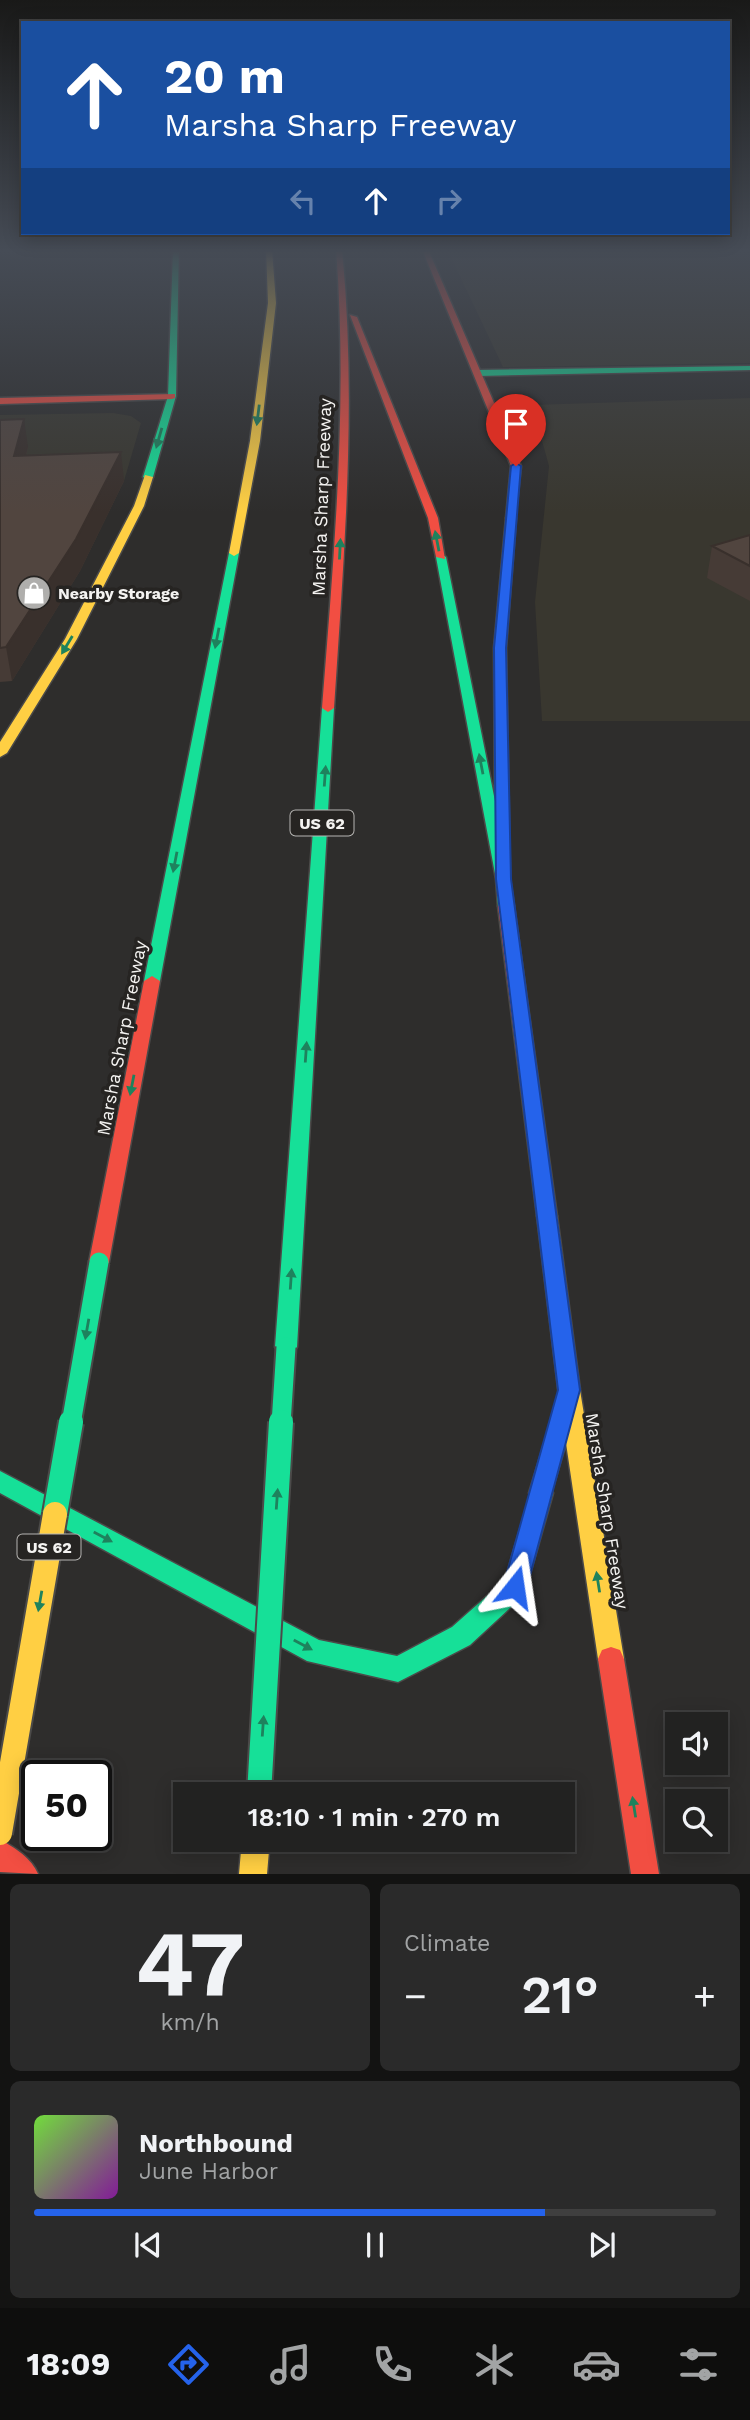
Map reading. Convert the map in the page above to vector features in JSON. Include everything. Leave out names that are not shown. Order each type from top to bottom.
[{"type":"main road","points":[[0,752],[71,639],[139,506],[172,396],[174,336]]},
{"type":"main road","name":"Marsha Sharp Freeway","points":[[0,1833],[99,1262],[255,441],[268,336]]},
{"type":"main road","name":"Marsha Sharp Freeway","points":[[259,1782],[337,592],[346,437],[345,336]]},
{"type":"main road","points":[[360,336],[433,518],[503,879]]},
{"type":"main road","name":"Marsha Sharp Freeway","points":[[462,336],[478,373],[493,395],[516,466],[500,648],[503,879],[569,1390],[645,1874]]},
{"type":"main road","points":[[478,373],[750,368]]},
{"type":"main road","points":[[0,401],[172,396]]},
{"type":"main road","points":[[0,1481],[316,1653],[398,1669],[461,1636],[515,1587],[569,1390]]},
{"type":"main road","points":[[254,1874],[255,1852]]},
{"type":"main road","points":[[0,1854],[24,1874]]},
{"type":"shaded area","points":[[489,336],[750,336],[750,363],[503,367]]},
{"type":"shaded area","points":[[750,398],[750,721],[542,721],[535,602],[549,466],[532,405]]},
{"type":"shaded area","points":[[113,413],[131,416],[141,423],[124,481],[0,485],[0,415]]},
{"type":"building","name":"Nearby Storage","points":[[24,419],[14,456],[121,452],[76,539],[6,647],[0,648],[0,420]]},
{"type":"building","points":[[750,535],[750,566],[712,546]]},
{"type":"traffic: fast","points":[[148,477],[172,396],[174,336]]},
{"type":"traffic: fast","points":[[478,373],[750,368]]},
{"type":"traffic: fast","points":[[506,906],[503,879],[500,648],[511,518]]},
{"type":"traffic: fast","points":[[152,981],[234,553]]},
{"type":"traffic: fast","points":[[441,557],[503,879]]},
{"type":"traffic: fast","points":[[286,1347],[328,708]]},
{"type":"traffic: fast","points":[[55,1514],[99,1262]]},
{"type":"traffic: fast","points":[[260,1782],[286,1347]]},
{"type":"traffic: fast","points":[[0,1481],[316,1652],[398,1669],[461,1636],[515,1587],[541,1493]]},
{"type":"traffic: slow","points":[[234,553],[255,441],[268,336]]},
{"type":"traffic: slow","points":[[0,753],[71,639],[139,506],[148,477]]},
{"type":"traffic: slow","points":[[547,1216],[569,1390],[611,1659]]},
{"type":"traffic: slow","points":[[541,1493],[566,1403]]},
{"type":"traffic: slow","points":[[0,1833],[55,1514]]},
{"type":"traffic: slow","points":[[253,1874],[255,1852]]},
{"type":"traffic: jam","points":[[328,708],[344,478],[345,336]]},
{"type":"traffic: jam","points":[[361,336],[433,518],[441,557]]},
{"type":"traffic: jam","points":[[462,336],[516,466],[511,518]]},
{"type":"traffic: jam","points":[[0,401],[172,396]]},
{"type":"traffic: jam","points":[[506,906],[547,1216]]},
{"type":"traffic: jam","points":[[99,1262],[152,981]]},
{"type":"traffic: jam","points":[[611,1659],[645,1874]]},
{"type":"traffic: jam","points":[[0,1854],[24,1874]]},
{"type":"place","name":"Nearby Storage","points":[[34,593]]},
{"type":"route","points":[[515,1587],[569,1390],[503,879],[500,648],[516,466]]}]
